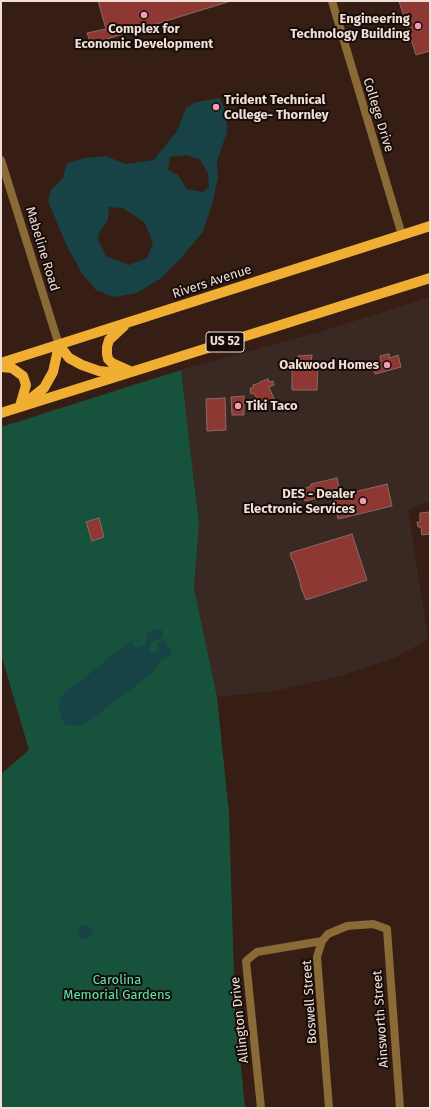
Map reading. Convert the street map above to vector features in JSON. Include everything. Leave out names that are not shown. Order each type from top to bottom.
[{"type":"main road","name":"Rivers Avenue","points":[[1,363],[430,226]]},
{"type":"main road","name":"US 52","points":[[1,413],[430,278]]},
{"type":"main road","points":[[127,323],[110,340],[107,346],[106,354],[112,363],[128,372]]},
{"type":"main road","points":[[59,345],[69,358],[82,365],[99,371],[128,372]]},
{"type":"main road","points":[[20,406],[44,388],[53,372],[59,345]]},
{"type":"main road","points":[[1,367],[12,368],[23,376],[26,385],[20,406]]},
{"type":"street","name":"College Drive","points":[[332,1],[402,235]]},
{"type":"street","name":"Mabeline Road","points":[[1,160],[59,345]]},
{"type":"street","name":"Boswell Street","points":[[329,1108],[317,957],[322,941],[328,934],[347,926],[373,924],[387,929]]},
{"type":"street","name":"Ainsworth Street","points":[[387,929],[400,1108]]},
{"type":"street","name":"Allington Drive","points":[[261,1108],[246,961],[257,952],[322,941]]},
{"type":"shaded area","points":[[430,297],[430,501],[408,509],[428,639],[397,657],[341,676],[275,691],[217,697],[194,588],[199,524],[181,370],[323,331]]},
{"type":"green space","name":"Carolina Memorial Gardens","points":[[181,370],[199,524],[194,588],[217,697],[229,813],[235,1008],[245,1108],[1,1108],[1,774],[29,750],[1,654],[1,427]]},
{"type":"water","points":[[220,98],[226,113],[227,132],[217,161],[218,178],[212,205],[202,233],[182,257],[161,278],[137,293],[114,297],[96,290],[81,272],[66,244],[48,201],[51,190],[63,178],[66,165],[71,162],[85,158],[106,156],[125,164],[154,160],[177,131],[186,108],[196,102]],"holes":[[[187,155],[200,160],[208,173],[209,187],[203,192],[187,189],[178,175],[168,170],[170,157]],[[109,207],[123,208],[145,223],[153,243],[147,258],[129,265],[106,256],[98,240],[99,233],[108,220]]]},
{"type":"water","points":[[154,629],[162,630],[163,637],[150,643],[150,651],[153,653],[159,651],[157,643],[164,640],[173,654],[160,661],[153,673],[89,721],[77,726],[66,725],[62,720],[59,709],[60,697],[133,639],[132,645],[137,648],[146,645],[147,634]]},
{"type":"water","points":[[85,925],[90,927],[92,932],[90,937],[85,939],[80,937],[78,932],[80,927]]},
{"type":"building","name":"Complex for Economic Development","points":[[98,1],[231,1],[91,44],[87,33],[106,29]]},
{"type":"building","name":"Engineering Technology Building","points":[[399,1],[430,1],[430,51],[416,55]]},
{"type":"building","name":"Oakwood Homes","points":[[389,354],[390,358],[398,355],[401,367],[375,374],[373,362],[381,361],[380,356]]},
{"type":"building","points":[[312,355],[311,362],[318,362],[317,390],[292,390],[292,361],[298,361],[298,356]]},
{"type":"building","points":[[268,379],[269,382],[273,381],[274,385],[269,387],[274,399],[260,405],[254,393],[251,394],[250,388],[253,388],[253,385]]},
{"type":"building","name":"Tiki Taco","points":[[244,396],[244,415],[232,415],[231,397]]},
{"type":"building","points":[[225,398],[226,430],[207,431],[206,399]]},
{"type":"building","points":[[337,478],[340,493],[305,501],[303,489],[311,486],[311,484]]},
{"type":"building","name":"DES - Dealer Electronic Services","points":[[387,484],[392,506],[338,519],[334,497]]},
{"type":"building","points":[[430,512],[430,534],[422,535],[421,527],[418,527],[417,522],[420,522],[420,513]]},
{"type":"building","points":[[99,518],[104,537],[92,541],[86,522]]},
{"type":"building","points":[[352,534],[367,580],[306,600],[290,553]]},
{"type":"place","name":"Complex for Economic Development","points":[[144,15]]},
{"type":"place","name":"Engineering Technology Building","points":[[418,26]]},
{"type":"place","name":"Trident Technical College- Thornley","points":[[216,107]]},
{"type":"place","name":"Oakwood Homes","points":[[387,365]]},
{"type":"place","name":"Tiki Taco","points":[[238,406]]},
{"type":"place","name":"DES - Dealer Electronic Services","points":[[363,501]]}]
